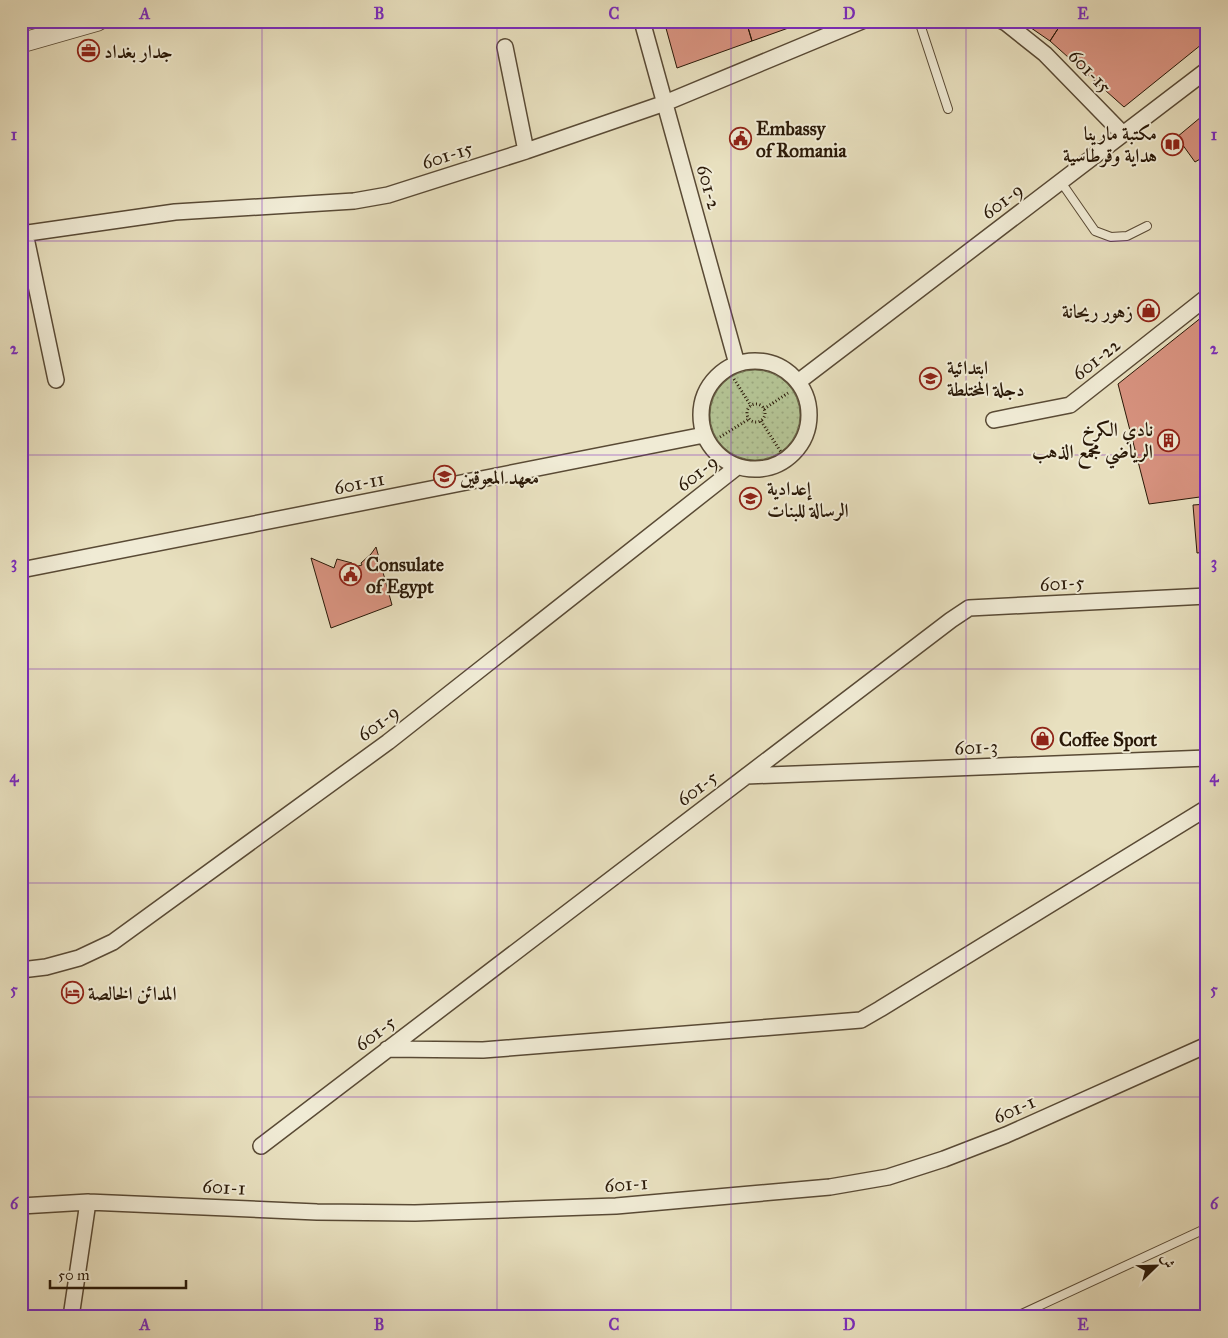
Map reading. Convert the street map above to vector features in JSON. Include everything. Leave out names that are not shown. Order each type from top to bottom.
[{"type":"street","points":[[21,43],[98,21]]},
{"type":"street","name":"601-2","points":[[642,21],[735,370]]},
{"type":"street","name":"601-15","points":[[23,234],[175,212],[354,201],[388,195],[526,151],[665,103],[862,21]]},
{"type":"street","name":"601-15","points":[[1002,21],[1045,54],[1123,134]]},
{"type":"street","points":[[505,47],[526,151]]},
{"type":"street","name":"601-9","points":[[795,386],[1207,70]]},
{"type":"street","points":[[23,234],[56,380]]},
{"type":"street","name":"601-22","points":[[994,420],[1070,405],[1207,297]]},
{"type":"street","points":[[754,361],[771,363],[786,370],[795,386],[806,398],[809,414],[807,432],[799,447],[787,460],[772,467],[754,470],[737,467],[724,460],[712,449],[711,437],[701,421],[701,406],[706,392],[724,370],[735,370],[754,361]]},
{"type":"street","name":"601-11","points":[[21,570],[711,437]]},
{"type":"street","name":"601-9","points":[[21,970],[46,967],[79,958],[113,942],[388,742],[737,467]]},
{"type":"street","name":"601-5","points":[[260,1146],[969,608],[1207,596]]},
{"type":"street","name":"601-3","points":[[746,776],[1207,758]]},
{"type":"street","points":[[387,1049],[483,1050],[861,1020],[1207,808]]},
{"type":"street","name":"601-1","points":[[21,1206],[88,1202],[317,1212],[416,1213],[616,1206],[830,1187],[888,1177],[944,1160],[1006,1135],[1207,1045]]},
{"type":"street","points":[[71,1317],[88,1202]]},
{"type":"lane","points":[[919,21],[948,109]]},
{"type":"lane","points":[[1061,182],[1096,231],[1112,237],[1127,236],[1146,226]]},
{"type":"lane","points":[[1016,1317],[1207,1228]]},
{"type":"path","points":[[735,370],[751,406]]},
{"type":"path","points":[[763,409],[795,386]]},
{"type":"path","points":[[756,404],[763,409],[765,415],[760,421],[755,422],[747,415],[747,411],[751,406],[756,404]]},
{"type":"path","points":[[711,437],[749,418]]},
{"type":"path","points":[[760,421],[780,452]]},
{"type":"green space","points":[[755,370],[772,374],[787,383],[796,398],[800,415],[796,432],[787,447],[772,456],[755,460],[738,456],[723,447],[714,432],[710,415],[714,398],[723,383],[738,374]]},
{"type":"building","points":[[664,21],[746,21],[752,41],[677,68]]},
{"type":"building","points":[[746,21],[808,21],[752,41]]},
{"type":"building","points":[[1021,21],[1063,21],[1050,41]]},
{"type":"building","points":[[1063,21],[1207,21],[1207,40],[1124,107],[1050,41]]},
{"type":"building","points":[[1207,112],[1207,155],[1195,162],[1177,137]]},
{"type":"building","name":"نادي الكرخ الرياضي مجمع الذهب","points":[[1207,313],[1207,496],[1149,504],[1118,384]]},
{"type":"building","points":[[1207,504],[1207,552],[1197,553],[1193,505]]},
{"type":"building","points":[[376,547],[392,605],[331,628],[311,558],[334,568],[337,559],[352,563],[351,568],[362,565],[361,563]]},
{"type":"place","name":"جدار بغداد","points":[[88,51]]},
{"type":"place","name":"Embassy of Romania","points":[[740,139]]},
{"type":"place","name":"مكتبة مارينا هداية وقرطاسية","points":[[1173,144]]},
{"type":"place","name":"زهور ريحانة","points":[[1149,311]]},
{"type":"place","name":"ابتدائية دجلة المختلطة","points":[[931,378]]},
{"type":"place","name":"نادي الكرخ الرياضي مجمع الذهب","points":[[1169,440]]},
{"type":"place","name":"معهد المعوقين","points":[[444,477]]},
{"type":"place","name":"إعدادية الرسالة للبنات","points":[[751,499]]},
{"type":"place","name":"Consulate of Egypt","points":[[350,575]]},
{"type":"place","name":"Coffee Sport","points":[[1043,739]]},
{"type":"place","name":"المدائن الخالصة","points":[[72,993]]}]
